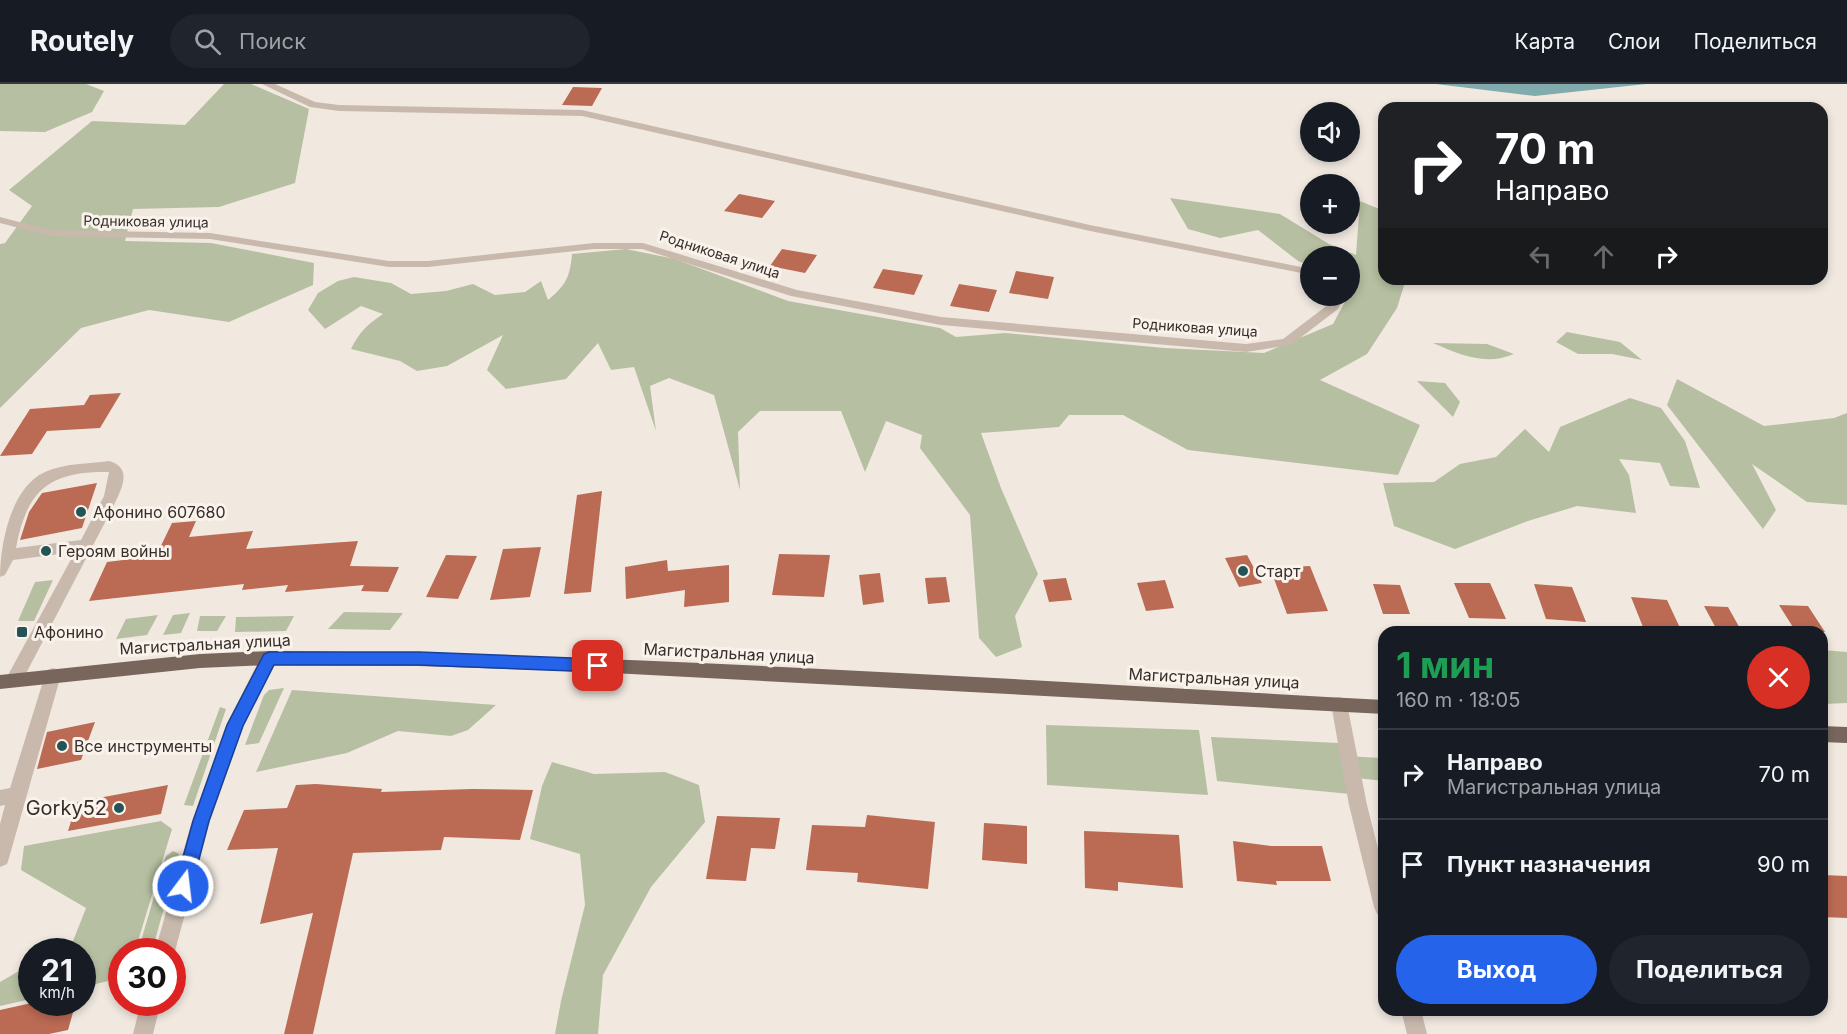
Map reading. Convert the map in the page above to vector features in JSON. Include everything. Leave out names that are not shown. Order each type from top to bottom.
[{"type":"main road","name":"Магистральная улица","points":[[7,681],[200,661],[269,658],[419,659],[574,664],[1378,707]]},
{"type":"main road","points":[[1828,734],[1847,735]]},
{"type":"street","points":[[267,84],[313,105],[339,108],[582,113],[1090,228],[1300,270]]},
{"type":"street","name":"Родниковая улица","points":[[0,220],[50,233],[210,236],[389,264],[428,264],[594,246],[643,246],[795,293],[941,321],[1246,348],[1287,342],[1334,306]]},
{"type":"street","points":[[0,571],[8,555],[9,541],[30,491],[49,476],[109,466],[116,469],[118,475],[86,545],[7,681]]},
{"type":"street","points":[[8,555],[86,545]]},
{"type":"street","points":[[169,938],[201,821],[235,725],[269,658]]},
{"type":"street","points":[[0,858],[9,797],[53,675]]},
{"type":"street","points":[[1339,704],[1358,806],[1378,884]]},
{"type":"street","points":[[143,1034],[148,1016]]},
{"type":"street","points":[[1412,1016],[1417,1034]]},
{"type":"green space","points":[[0,84],[86,84],[104,91],[92,112],[45,132],[0,131]]},
{"type":"green space","points":[[224,84],[251,84],[309,109],[295,183],[219,207],[133,209],[125,241],[211,243],[314,263],[313,285],[229,322],[149,310],[81,328],[0,408],[0,244],[5,243],[32,206],[9,190],[92,121],[185,125]]},
{"type":"green space","points":[[1170,198],[1280,214],[1300,226],[1300,234],[1313,234],[1334,246],[1300,246],[1300,262],[1258,230],[1220,238],[1188,229]]},
{"type":"green space","points":[[1360,201],[1378,208],[1378,285],[1404,285],[1397,308],[1367,354],[1320,380],[1420,425],[1398,475],[1188,450],[1123,415],[1069,415],[1059,427],[981,433],[1001,488],[1038,574],[1015,616],[1022,647],[996,657],[979,638],[970,515],[920,448],[922,435],[886,421],[865,472],[841,411],[760,411],[738,432],[740,490],[714,395],[669,378],[650,386],[656,431],[634,367],[611,370],[598,343],[566,379],[506,389],[487,370],[503,335],[447,366],[417,371],[400,361],[351,349],[365,328],[383,314],[361,306],[325,329],[308,310],[318,293],[338,281],[354,277],[391,283],[411,294],[446,291],[473,284],[495,295],[525,292],[541,281],[548,300],[566,280],[572,254],[626,249],[675,259],[788,301],[940,328],[956,337],[1005,333],[1164,348],[1264,353],[1333,324],[1343,306],[1360,306],[1360,246],[1357,246],[1358,234],[1360,234]]},
{"type":"green space","points":[[1567,332],[1620,342],[1642,360],[1612,354],[1578,354],[1556,342]]},
{"type":"green space","points":[[1433,343],[1487,344],[1514,354],[1493,359],[1473,358]]},
{"type":"green space","points":[[1677,379],[1764,426],[1834,418],[1847,413],[1847,505],[1807,502],[1752,464],[1776,510],[1763,529],[1667,405]]},
{"type":"green space","points":[[1417,381],[1445,383],[1460,402],[1453,417]]},
{"type":"green space","points":[[1630,398],[1661,408],[1685,441],[1700,488],[1670,486],[1660,463],[1619,459],[1629,475],[1636,513],[1577,506],[1528,521],[1455,549],[1394,526],[1383,483],[1434,482],[1460,464],[1496,457],[1525,429],[1549,452],[1560,427]]},
{"type":"green space","points":[[53,580],[34,621],[18,621],[35,582]]},
{"type":"green space","points":[[344,612],[403,613],[390,630],[328,629]]},
{"type":"green space","points":[[190,613],[181,633],[163,635],[173,615]]},
{"type":"green space","points":[[158,615],[147,635],[116,639],[126,619]]},
{"type":"green space","points":[[200,616],[226,616],[217,631],[197,631]]},
{"type":"green space","points":[[294,616],[286,631],[235,632],[236,617]]},
{"type":"green space","points":[[1828,650],[1847,652],[1847,703],[1828,704]]},
{"type":"green space","points":[[284,688],[259,743],[245,745],[264,695],[269,690]]},
{"type":"green space","points":[[292,690],[496,705],[468,730],[451,736],[398,731],[347,753],[256,772]]},
{"type":"green space","points":[[220,707],[226,709],[193,806],[184,805]]},
{"type":"green space","points":[[1046,725],[1199,730],[1208,795],[1047,785]]},
{"type":"green space","points":[[1211,737],[1339,743],[1343,756],[1378,758],[1378,780],[1347,777],[1350,794],[1217,781]]},
{"type":"green space","points":[[552,762],[594,774],[665,772],[699,785],[705,822],[651,887],[603,975],[598,1034],[555,1034],[585,905],[580,854],[530,839],[542,786]]},
{"type":"green space","points":[[161,821],[172,829],[139,938],[108,938],[108,981],[96,984],[96,938],[74,938],[86,908],[21,870],[24,846]]},
{"type":"green space","points":[[173,851],[179,854],[156,938],[142,938],[166,856]]},
{"type":"green space","points":[[18,972],[18,1002],[0,1006],[0,982]]},
{"type":"water","points":[[1436,84],[1646,84],[1535,96]]},
{"type":"building","points":[[573,87],[602,88],[592,106],[562,105]]},
{"type":"building","points":[[739,194],[775,201],[762,218],[724,211]]},
{"type":"building","points":[[782,249],[817,255],[805,273],[770,266]]},
{"type":"building","points":[[883,269],[923,275],[914,295],[873,288]]},
{"type":"building","points":[[1016,271],[1054,277],[1048,299],[1009,293]]},
{"type":"building","points":[[959,284],[997,290],[989,312],[950,306]]},
{"type":"building","points":[[121,393],[100,428],[47,431],[32,454],[0,456],[30,409],[84,405],[90,395]]},
{"type":"building","points":[[97,483],[82,528],[20,540],[29,512],[42,493]]},
{"type":"building","points":[[602,491],[591,592],[564,594],[577,495]]},
{"type":"building","points":[[196,521],[189,537],[253,531],[246,549],[358,541],[350,566],[399,567],[388,592],[361,591],[364,585],[285,592],[288,585],[242,590],[244,584],[89,601],[107,562],[156,556],[172,523]]},
{"type":"building","points":[[541,547],[530,597],[490,600],[503,549]]},
{"type":"building","points":[[779,554],[830,555],[824,597],[772,595]]},
{"type":"building","points":[[446,555],[477,556],[458,599],[426,597]]},
{"type":"building","name":"Старт","points":[[1247,555],[1262,583],[1239,587],[1225,558]]},
{"type":"building","points":[[667,560],[668,571],[729,565],[729,602],[684,607],[685,590],[626,599],[625,567]]},
{"type":"building","points":[[1310,566],[1328,611],[1287,614],[1270,568]]},
{"type":"building","points":[[880,573],[884,602],[863,605],[859,575]]},
{"type":"building","points":[[946,577],[950,602],[928,604],[925,578]]},
{"type":"building","points":[[1066,578],[1072,600],[1049,602],[1043,580]]},
{"type":"building","points":[[1165,580],[1174,608],[1146,611],[1137,583]]},
{"type":"building","points":[[1454,583],[1490,583],[1506,619],[1469,618]]},
{"type":"building","points":[[1373,584],[1400,585],[1410,614],[1383,614]]},
{"type":"building","points":[[1534,584],[1572,587],[1586,622],[1546,619]]},
{"type":"building","points":[[1631,597],[1667,600],[1679,626],[1643,626]]},
{"type":"building","points":[[1779,605],[1808,606],[1821,626],[1792,626]]},
{"type":"building","points":[[1704,606],[1728,607],[1739,626],[1715,626]]},
{"type":"building","name":"Все инструменты","points":[[95,722],[81,760],[37,769],[47,732]]},
{"type":"building","points":[[316,784],[382,789],[381,792],[472,789],[533,790],[520,840],[444,837],[441,850],[353,853],[313,1034],[284,1034],[313,913],[260,924],[278,848],[227,850],[244,810],[287,808],[296,785]]},
{"type":"building","name":"Gorky52","points":[[168,785],[161,814],[68,831],[77,802]]},
{"type":"building","points":[[867,815],[935,822],[928,889],[857,882],[858,873],[806,870],[812,825],[865,827]]},
{"type":"building","points":[[717,816],[780,818],[775,849],[751,848],[746,881],[706,879]]},
{"type":"building","points":[[984,823],[1027,826],[1027,864],[982,860]]},
{"type":"building","points":[[1084,831],[1179,835],[1183,888],[1118,882],[1118,891],[1085,888]]},
{"type":"building","points":[[1233,841],[1271,846],[1322,846],[1331,881],[1276,881],[1277,885],[1237,881]]},
{"type":"building","points":[[1828,875],[1847,876],[1847,918],[1828,917]]},
{"type":"building","points":[[18,1006],[18,1016],[72,1016],[68,1030],[49,1034],[0,1034],[0,1010]]},
{"type":"place","name":"Афонино 607680","points":[[81,512]]},
{"type":"place","name":"Героям войны","points":[[46,551]]},
{"type":"place","name":"Старт","points":[[1243,571]]},
{"type":"place","name":"Афонино","points":[[22,632]]},
{"type":"place","name":"Все инструменты","points":[[62,746]]},
{"type":"place","name":"Gorky52","points":[[119,808]]},
{"type":"route","points":[[183,886],[201,821],[235,725],[269,658],[419,659],[598,666]]}]
